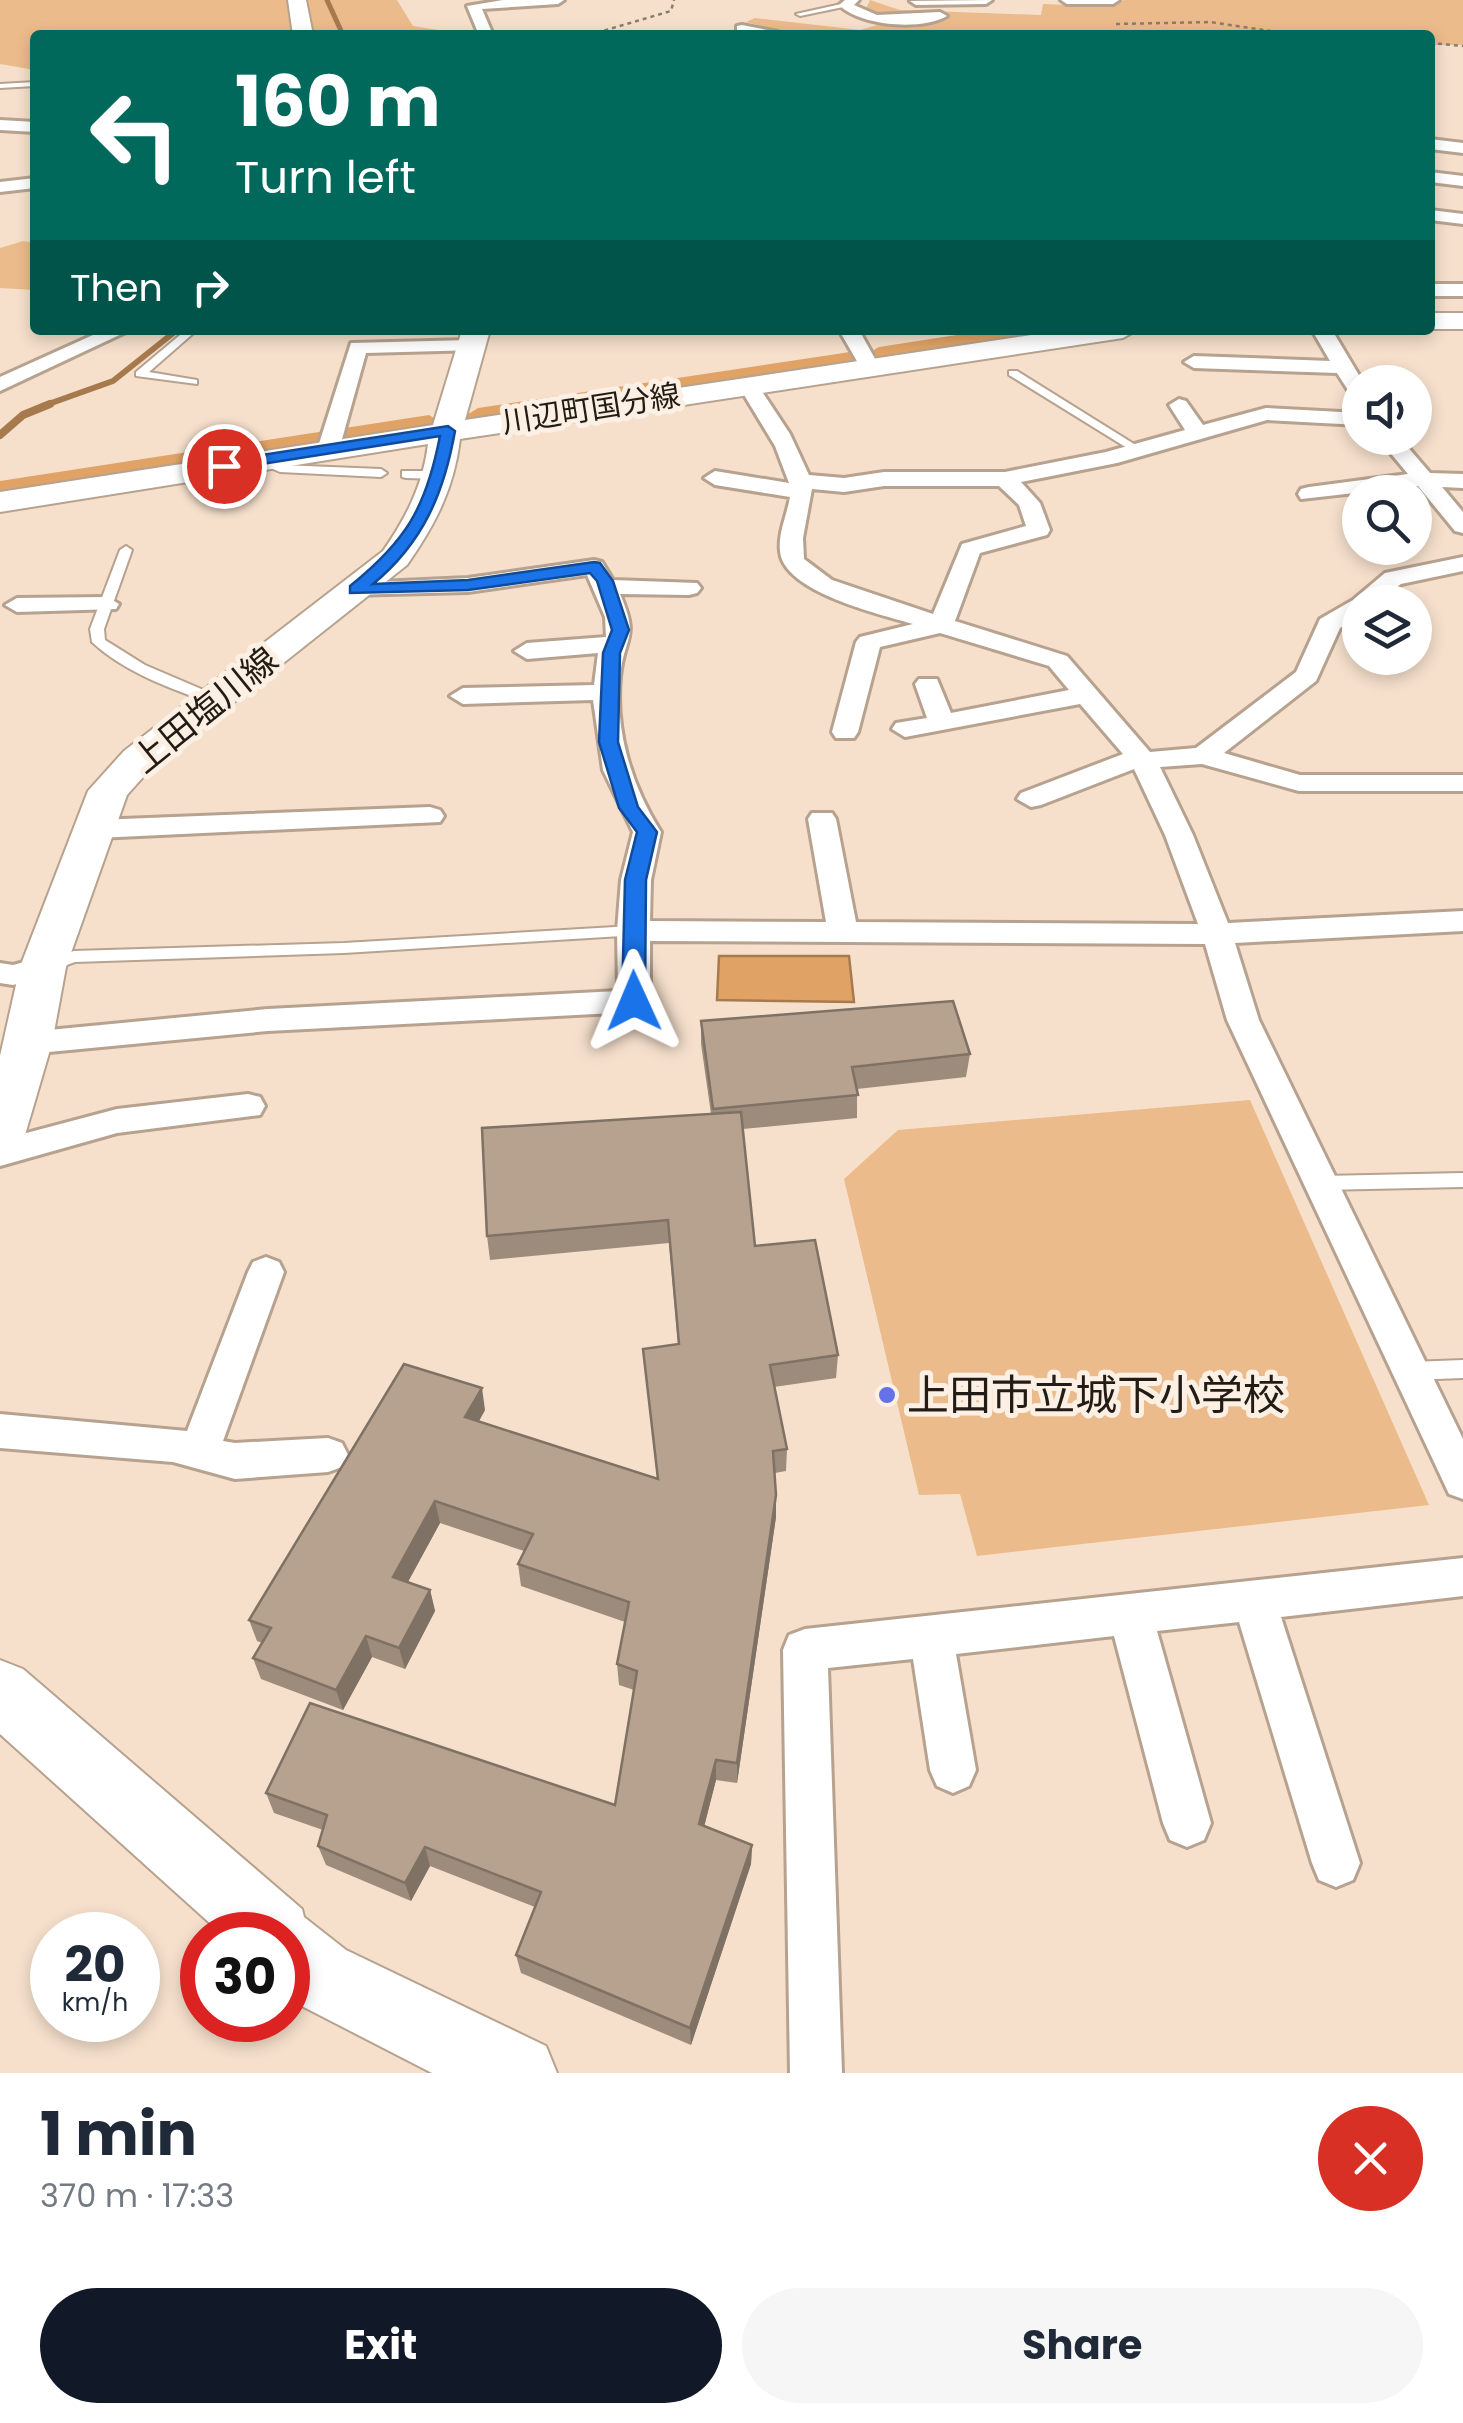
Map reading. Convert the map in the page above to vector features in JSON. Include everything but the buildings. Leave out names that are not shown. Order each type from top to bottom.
[{"type":"main road","points":[[296,0],[302,30]]},
{"type":"main road","points":[[1435,321],[1463,321]]},
{"type":"main road","name":"川辺町国分線","points":[[0,502],[748,384],[1088,335]]},
{"type":"main road","name":"上田塩川線","points":[[0,1136],[28,1044],[44,967],[108,791],[138,759],[395,558],[418,525],[423,475],[448,431],[473,338]]},
{"type":"main road","points":[[0,1691],[251,1912]]},
{"type":"main road","points":[[310,1967],[320,1976],[492,2064],[520,2073]]},
{"type":"street","points":[[484,30],[474,6],[558,0]]},
{"type":"street","points":[[908,0],[936,4],[986,0]]},
{"type":"street","points":[[1067,0],[1113,0]]},
{"type":"street","points":[[849,2],[851,12],[873,17],[940,16]]},
{"type":"street","points":[[742,29],[747,30]]},
{"type":"street","points":[[0,126],[30,127]]},
{"type":"street","points":[[1435,145],[1463,148]]},
{"type":"street","points":[[1435,178],[1463,181]]},
{"type":"street","points":[[0,187],[30,184]]},
{"type":"street","points":[[1435,216],[1463,219]]},
{"type":"street","points":[[1435,290],[1463,290]]},
{"type":"street","points":[[0,385],[109,335]]},
{"type":"street","points":[[851,335],[869,366]]},
{"type":"street","points":[[1325,335],[1343,365]]},
{"type":"street","points":[[328,450],[358,347],[473,338]]},
{"type":"street","points":[[1194,362],[1342,366]]},
{"type":"street","points":[[748,384],[793,458],[799,486],[790,548],[796,566],[815,581],[1058,661],[1144,762],[1165,803],[1217,934],[1243,1020],[1463,1482]]},
{"type":"street","points":[[1179,405],[1197,432]]},
{"type":"street","points":[[714,478],[799,486],[844,485],[884,478],[1005,479],[1266,414],[1342,418]]},
{"type":"street","points":[[1402,455],[1418,475]]},
{"type":"street","points":[[940,624],[970,549],[1039,530],[1029,503],[1005,479]]},
{"type":"street","points":[[1432,480],[1463,481]]},
{"type":"street","points":[[1309,494],[1342,490]]},
{"type":"street","points":[[1432,491],[1463,526]]},
{"type":"street","points":[[1385,585],[1393,578],[1436,566],[1463,564]]},
{"type":"street","points":[[28,1044],[268,1020],[634,1001],[632,931],[636,880],[647,832],[629,808],[609,742],[609,692],[620,630],[606,587],[594,567],[468,585],[356,590]]},
{"type":"street","points":[[606,587],[689,588]]},
{"type":"street","points":[[17,605],[107,604]]},
{"type":"street","points":[[1202,756],[1307,676],[1329,624],[1342,616]]},
{"type":"street","points":[[845,732],[869,642],[940,624]]},
{"type":"street","points":[[527,650],[615,644]]},
{"type":"street","points":[[928,684],[942,724]]},
{"type":"street","points":[[462,696],[609,692]]},
{"type":"street","points":[[905,729],[1020,704],[1086,695]]},
{"type":"street","points":[[1031,800],[1124,762],[1202,756],[1299,783],[1463,783]]},
{"type":"street","points":[[97,829],[430,816]]},
{"type":"street","points":[[822,819],[842,932]]},
{"type":"street","points":[[632,931],[1217,934],[1463,921]]},
{"type":"street","points":[[0,973],[13,975],[44,967]]},
{"type":"street","points":[[0,1153],[117,1121],[248,1106]]},
{"type":"street","points":[[199,1452],[266,1272]]},
{"type":"street","points":[[0,1431],[173,1445],[235,1461],[328,1455]]},
{"type":"street","points":[[816,2073],[805,1650],[1463,1577]]},
{"type":"street","points":[[1254,1600],[1336,1863]]},
{"type":"street","points":[[1130,1614],[1187,1823]]},
{"type":"street","points":[[931,1636],[953,1770]]},
{"type":"lane","points":[[800,14],[849,2]]},
{"type":"lane","points":[[0,86],[30,84]]},
{"type":"lane","points":[[186,335],[140,374],[192,382]]},
{"type":"lane","points":[[1014,373],[1136,449]]},
{"type":"lane","points":[[260,460],[280,468],[381,474]]},
{"type":"lane","points":[[126,550],[98,630],[99,642],[122,660],[155,677],[215,700]]},
{"type":"lane","points":[[44,967],[74,957],[344,948],[632,931]]},
{"type":"lane","points":[[1322,1182],[1463,1180]]},
{"type":"lane","points":[[1411,1371],[1463,1369]]},
{"type":"path","points":[[606,30],[671,11],[674,0]]},
{"type":"path","points":[[1112,24],[1210,22],[1264,30]]},
{"type":"path","points":[[1435,43],[1463,46]]},
{"type":"shaded area","points":[[0,0],[291,0],[295,30],[30,30],[30,69],[0,64]]},
{"type":"shaded area","points":[[300,0],[397,0],[413,26],[438,30],[307,30]]},
{"type":"shaded area","points":[[870,0],[900,10],[1041,15],[1043,4],[1094,6],[1125,0],[1463,0],[1463,45],[1435,45],[1435,30],[860,30],[892,21],[865,11]]},
{"type":"shaded area","points":[[755,18],[860,30],[776,30],[746,22]]},
{"type":"shaded area","points":[[30,242],[30,290],[0,288],[0,248]]},
{"type":"shaded area","points":[[719,956],[849,956],[854,1002],[717,1000]]},
{"type":"shaded area","points":[[1250,1100],[1429,1505],[977,1556],[960,1494],[919,1495],[844,1179],[898,1130]]},
{"type":"waterway","points":[[327,0],[341,30]]},
{"type":"waterway","points":[[43,406],[113,381],[171,335]]},
{"type":"waterway","points":[[879,354],[1003,335]]},
{"type":"waterway","points":[[478,416],[850,359]]},
{"type":"waterway","points":[[0,435],[23,415],[50,404]]},
{"type":"waterway","points":[[0,489],[429,423]]},
{"type":"place","name":"上田市立城下小学校","points":[[887,1395]]},
{"type":"route","points":[[224,466],[448,431],[440,476],[418,525],[395,558],[356,590],[468,585],[594,567],[605,581],[620,630],[612,653],[609,742],[629,808],[647,832],[636,880],[632,931],[634,1001]]}]
